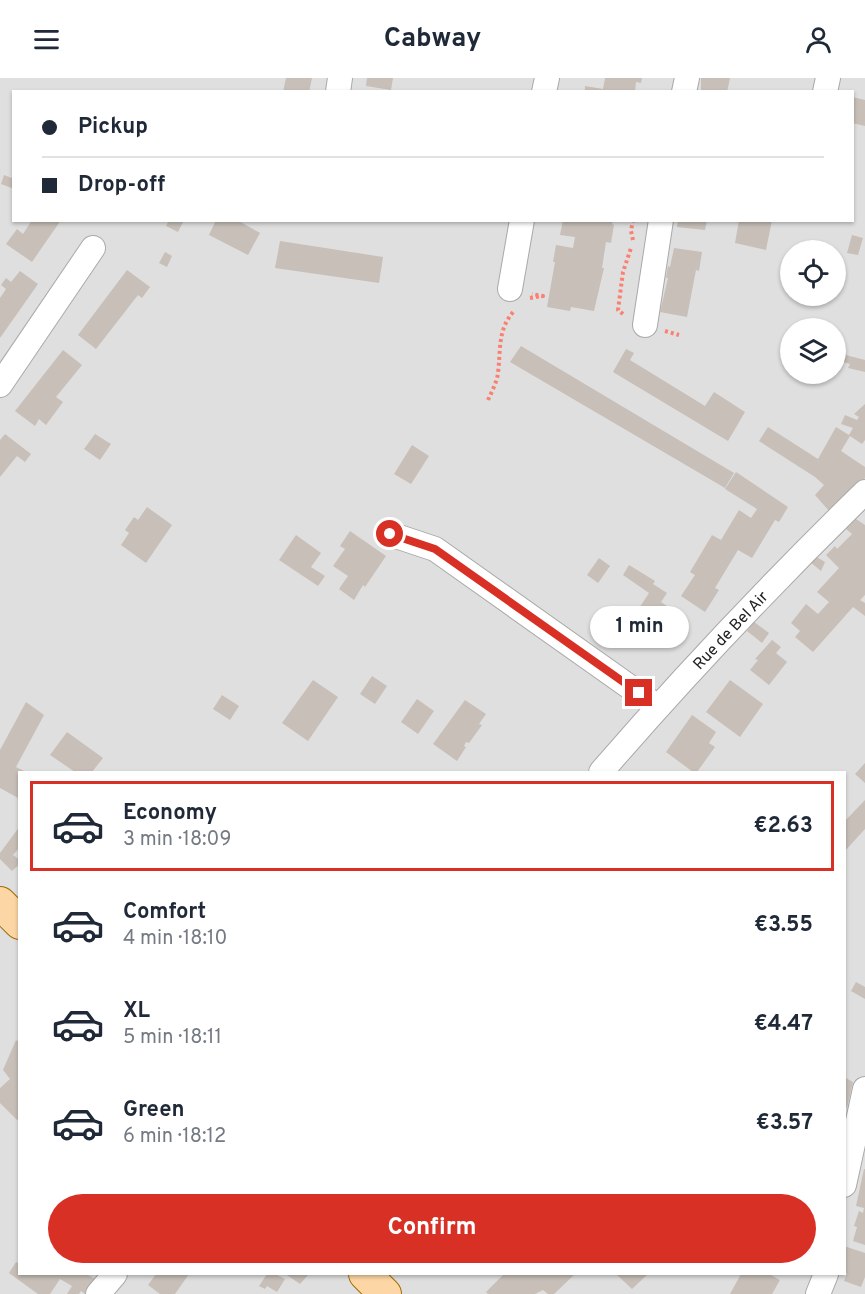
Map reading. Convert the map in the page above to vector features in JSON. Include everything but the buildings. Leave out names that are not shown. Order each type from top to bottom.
[{"type":"main road","points":[[0,903],[18,921]]},
{"type":"main road","points":[[366,1275],[385,1294]]},
{"type":"street","points":[[519,298],[522,222]]},
{"type":"street","points":[[645,325],[661,222]]},
{"type":"street","points":[[0,385],[93,248]]},
{"type":"street","name":"Rue de Bel Air","points":[[602,771],[658,707],[804,552],[865,492]]},
{"type":"street","points":[[390,534],[435,549],[658,707]]},
{"type":"street","points":[[846,1176],[865,1089]]},
{"type":"street","points":[[98,1294],[114,1275]]},
{"type":"street","points":[[818,1294],[826,1275]]},
{"type":"path","points":[[543,296],[532,297],[519,298],[543,296]]},
{"type":"path","points":[[488,400],[498,374],[500,337],[519,298]]},
{"type":"shaded area","points":[[0,78],[865,78],[865,1294],[0,1294]]},
{"type":"route","points":[[390,534],[435,549],[639,693]]}]
